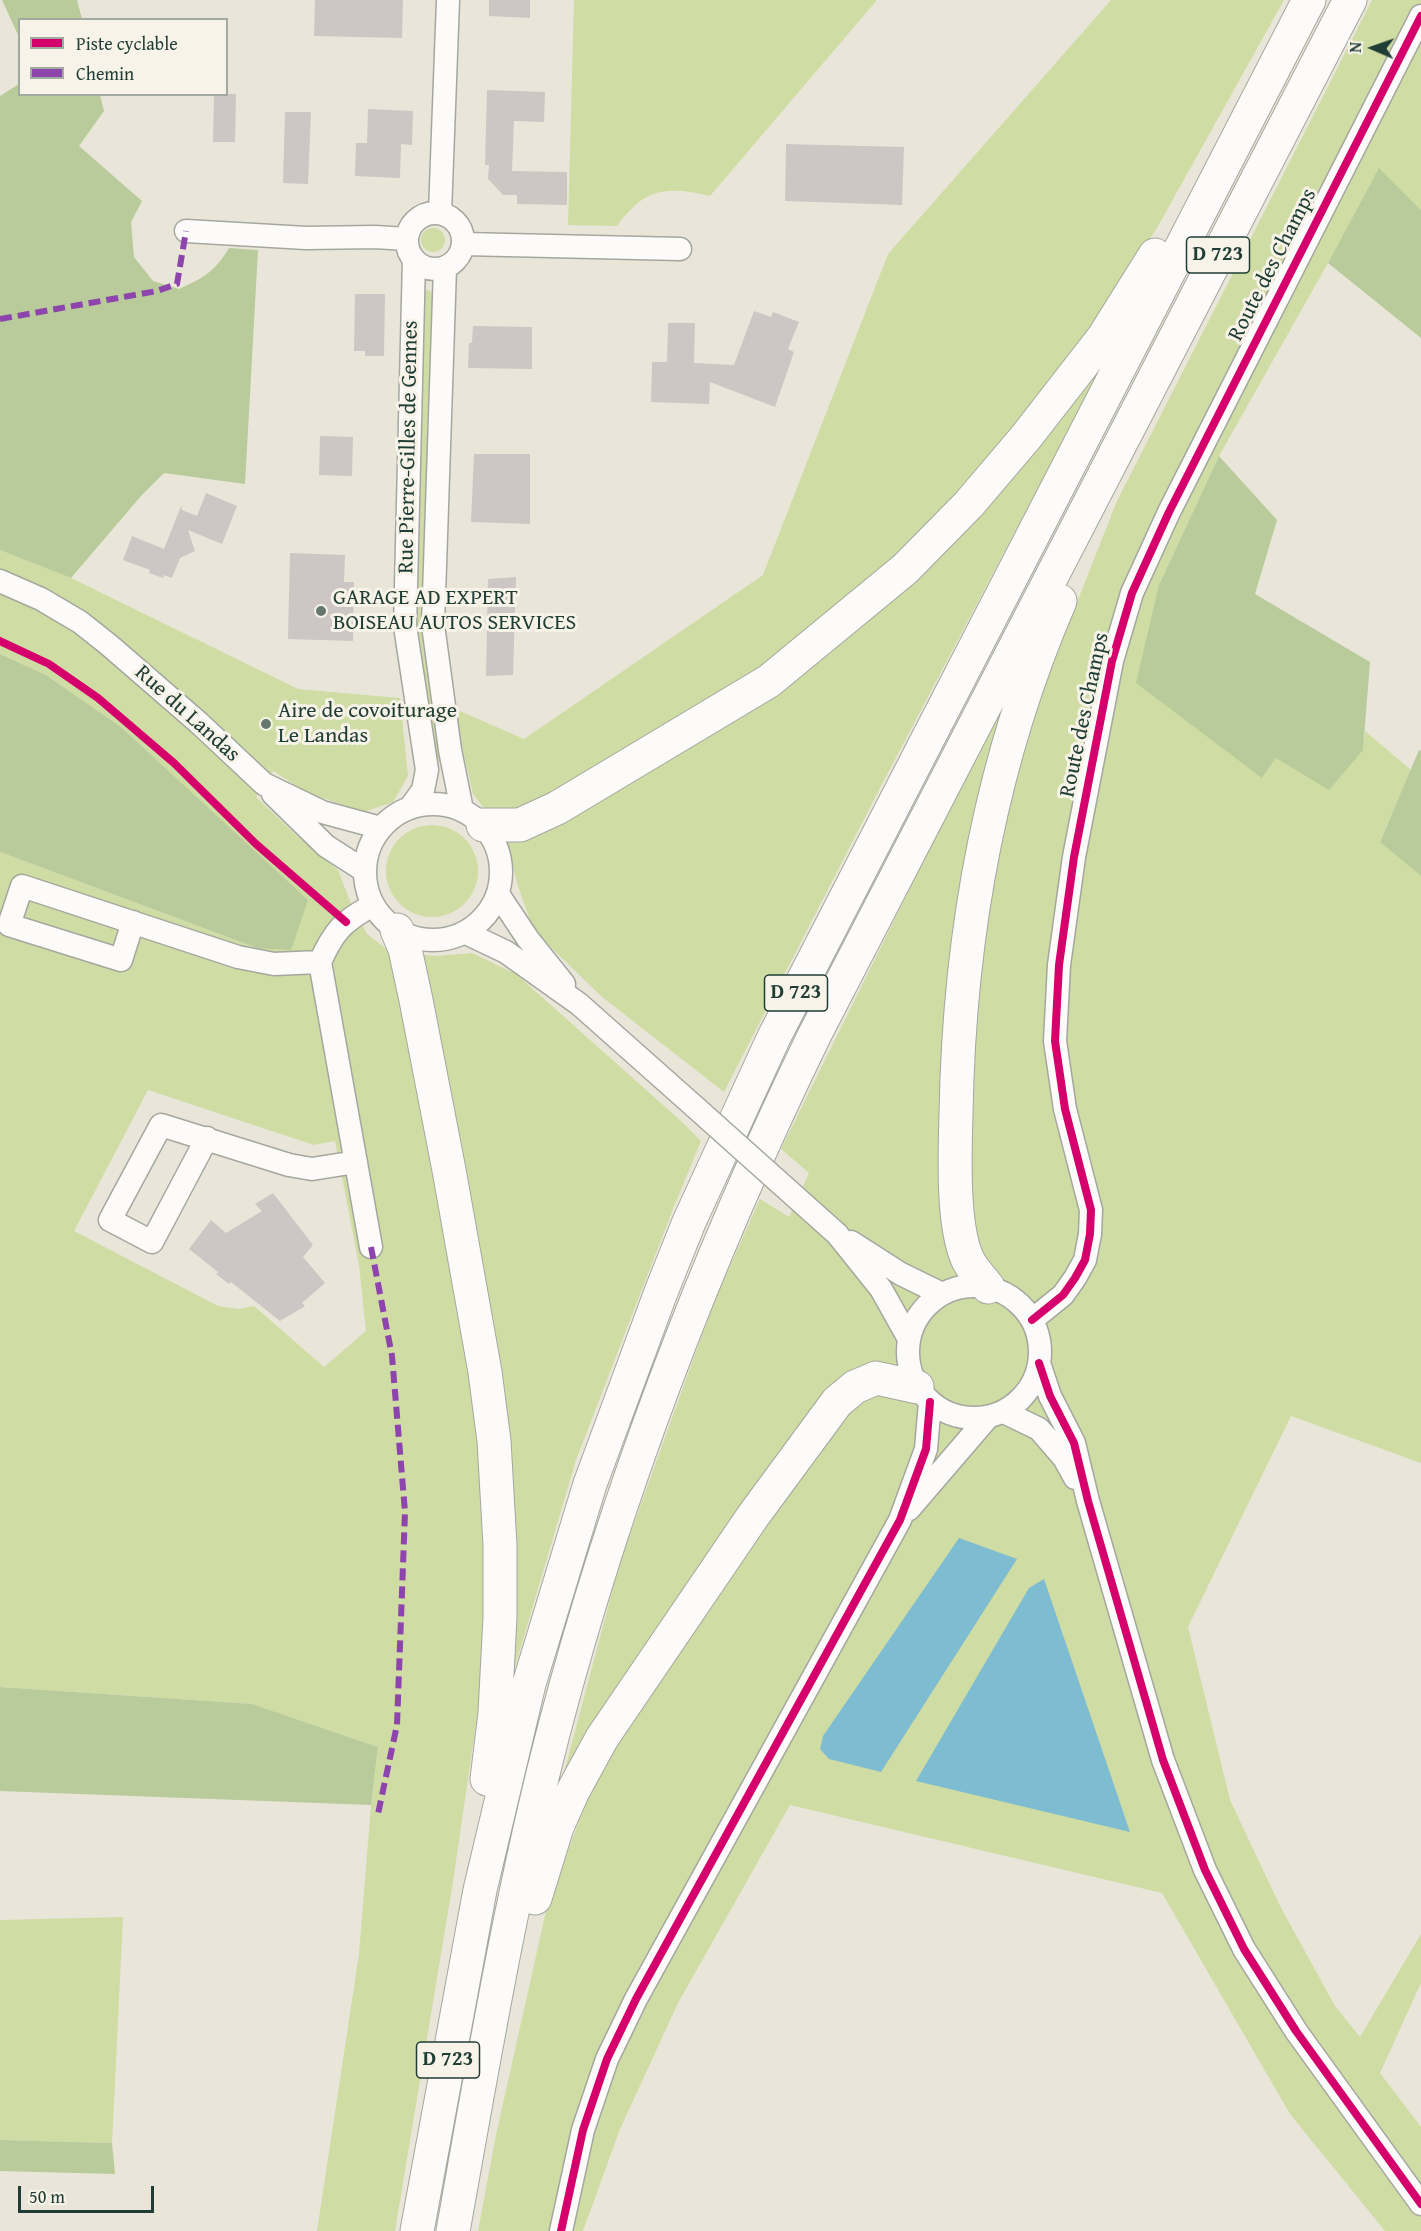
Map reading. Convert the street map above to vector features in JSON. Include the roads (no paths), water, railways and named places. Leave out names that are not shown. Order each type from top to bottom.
[{"type":"highway","name":"D 723","points":[[417,2231],[480,1890],[513,1748],[558,1585],[612,1420],[689,1222],[774,1037],[1309,0]]},
{"type":"highway","name":"D 723","points":[[453,2231],[526,1845],[573,1659],[633,1469],[687,1322],[730,1217],[810,1044],[1350,0]]},
{"type":"highway","points":[[472,818],[520,825],[557,808],[759,687],[905,569],[969,504],[1033,428],[1103,338],[1204,171],[1234,147]]},
{"type":"highway","points":[[988,1287],[968,1260],[961,1241],[958,1212],[958,1030],[967,949],[983,849],[1007,752],[1044,639],[1076,564],[1085,510]]},
{"type":"highway","points":[[397,930],[408,959],[445,1147],[485,1372],[494,1451],[500,1545],[500,1617],[495,1713],[487,1779],[473,1857],[480,1890]]},
{"type":"highway","points":[[488,2037],[512,2003],[541,1874],[557,1827],[573,1791],[602,1738],[753,1516],[837,1402],[855,1387],[876,1378],[923,1394]]},
{"type":"street","points":[[440,213],[448,0]]},
{"type":"street","name":"Route des Champs","points":[[1032,1320],[1063,1295],[1075,1278],[1085,1260],[1090,1234],[1091,1210],[1065,1109],[1055,1041],[1059,965],[1074,857],[1110,673],[1132,593],[1169,512],[1421,16]]},
{"type":"street","points":[[186,231],[306,238],[375,237],[411,249],[428,268],[445,267],[458,258],[464,244],[463,235],[455,220],[440,213],[430,213],[421,216],[409,230],[411,249]]},
{"type":"street","points":[[464,244],[680,249]]},
{"type":"street","name":"Rue Pierre-Gilles de Gennes","points":[[410,808],[423,790],[427,770],[405,626],[411,249]]},
{"type":"street","name":"Rue Pierre-Gilles de Gennes","points":[[445,267],[433,625],[450,750],[472,818]]},
{"type":"street","name":"Rue du Landas","points":[[0,581],[41,599],[95,633],[199,723],[264,784],[322,812],[381,828]]},
{"type":"street","points":[[264,784],[326,846],[365,871]]},
{"type":"street","points":[[428,804],[446,805],[472,818],[493,840],[500,857],[502,876],[498,894],[491,909],[466,933],[449,939],[431,941],[413,938],[397,930],[383,919],[373,905],[367,889],[365,871],[369,848],[381,828],[399,813],[428,804]]},
{"type":"street","points":[[133,922],[121,960],[9,925],[22,886],[133,922],[238,957],[274,964],[320,962]]},
{"type":"street","points":[[498,894],[528,939],[579,1004]]},
{"type":"street","points":[[371,1247],[320,962],[330,939],[351,916],[373,905]]},
{"type":"street","points":[[466,933],[506,952],[579,1004],[837,1234],[881,1289],[909,1339]]},
{"type":"street","points":[[207,1138],[152,1242],[110,1220],[161,1125],[207,1138],[289,1165],[312,1169],[356,1162]]},
{"type":"street","points":[[837,1234],[901,1274],[942,1294]]},
{"type":"street","points":[[900,1520],[996,1414],[1021,1400],[1033,1383],[1039,1363],[1039,1341],[1032,1320],[1021,1305],[1006,1294],[988,1287],[972,1286],[956,1288],[942,1294],[927,1306],[915,1321],[909,1339],[908,1355],[911,1372],[923,1394],[947,1413],[967,1418],[996,1414],[1039,1430],[1064,1458],[1088,1502]]},
{"type":"street","points":[[1039,1363],[1050,1396],[1074,1443],[1088,1502],[1163,1760],[1205,1870],[1244,1949],[1296,2031],[1421,2204]]},
{"type":"street","points":[[561,2231],[583,2130],[607,2059],[636,1999],[900,1520],[926,1449],[923,1394]]},
{"type":"water","points":[[959,1538],[1017,1559],[881,1772],[829,1759],[820,1749],[823,1736]]},
{"type":"water","points":[[1044,1579],[1130,1832],[916,1781],[1029,1588]]},
{"type":"place","name":"GARAGE AD EXPERT BOISEAU AUTOS SERVICES","points":[[321,611]]},
{"type":"place","name":"Aire de covoiturage Le Landas","points":[[266,724]]}]
